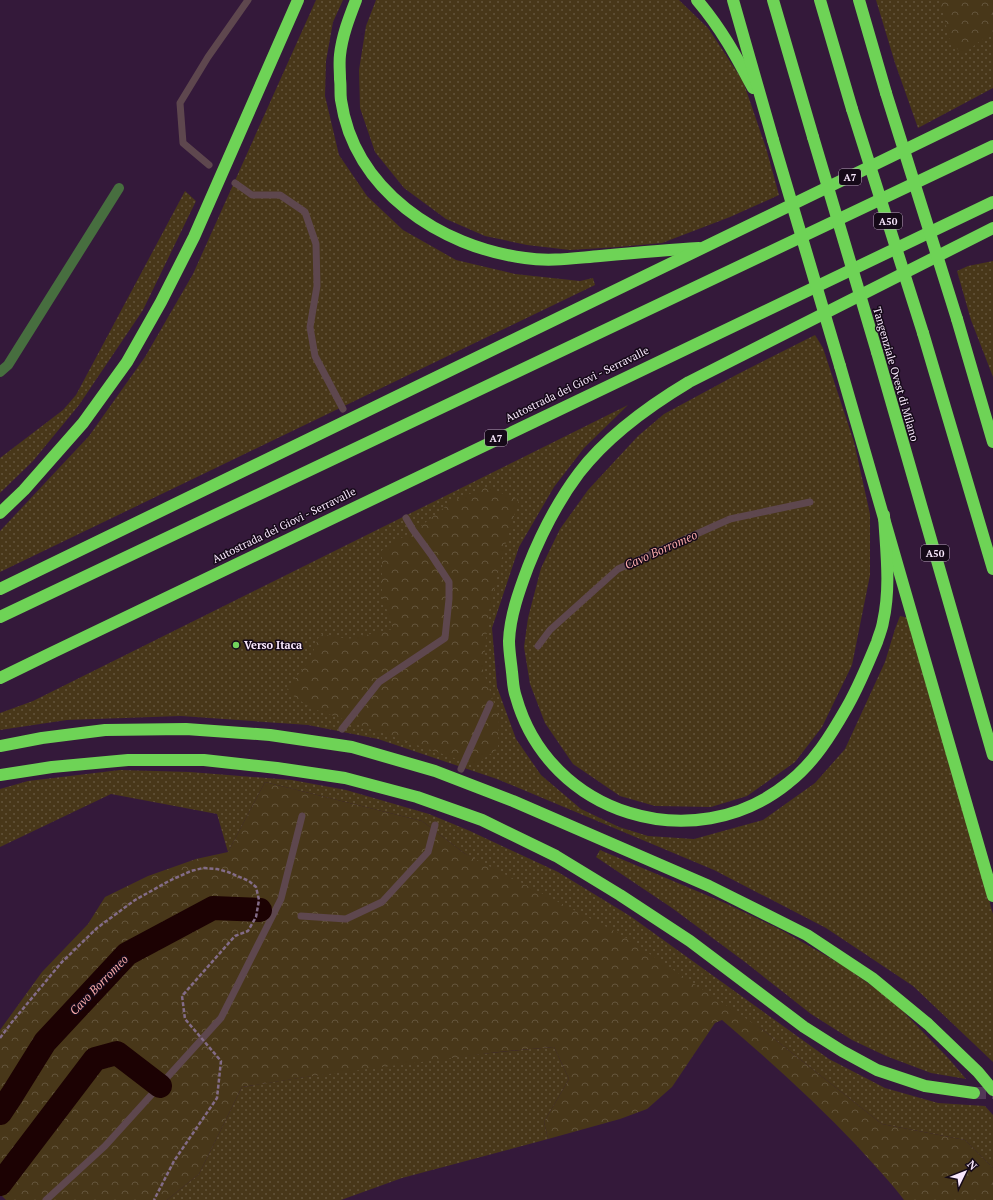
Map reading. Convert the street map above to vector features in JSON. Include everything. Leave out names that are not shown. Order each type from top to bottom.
[{"type":"highway","points":[[0,513],[24,490],[83,423],[130,355],[161,302],[194,237],[298,0]]},
{"type":"highway","points":[[356,0],[347,23],[340,56],[341,100],[347,126],[358,152],[376,180],[399,204],[426,223],[455,239],[490,251],[525,258],[558,260],[707,247]]},
{"type":"highway","points":[[697,0],[711,17],[734,51],[765,112]]},
{"type":"highway","points":[[733,0],[884,515],[993,896]]},
{"type":"highway","name":"Tangenziale Ovest di Milano","points":[[773,0],[877,352],[993,755]]},
{"type":"highway","name":"A50","points":[[820,0],[852,109],[923,333],[993,569]]},
{"type":"highway","points":[[859,0],[886,94],[958,320],[993,442]]},
{"type":"highway","name":"A7","points":[[0,589],[993,107]]},
{"type":"highway","points":[[0,617],[993,146]]},
{"type":"highway","name":"Autostrada dei Giovi - Serravalle","points":[[0,678],[333,515],[993,202]]},
{"type":"highway","points":[[884,515],[888,582],[883,624],[870,660],[848,706],[820,751],[789,783],[769,797],[750,807],[728,815],[706,820],[656,820],[628,813],[602,802],[578,787],[558,771],[542,751],[526,725],[515,696],[509,642],[512,614],[535,548],[556,509],[580,473],[606,444],[632,421],[670,394],[696,379],[993,228]]},
{"type":"highway","points":[[982,402],[993,420]]},
{"type":"highway","points":[[0,746],[42,738],[104,730],[186,729],[270,735],[352,747],[435,771],[513,801],[709,886],[807,935],[872,978],[928,1024],[978,1072],[993,1090]]},
{"type":"highway","points":[[0,775],[52,767],[128,760],[204,760],[277,768],[345,778],[417,797],[482,820],[556,856],[620,895],[690,941],[804,1027],[842,1051],[877,1070],[925,1086],[974,1093]]},
{"type":"lane","points":[[0,372],[8,365],[119,188]]},
{"type":"path","points":[[0,1038],[61,963],[96,928],[135,900],[169,881],[191,871],[203,868],[217,869],[228,872],[249,881],[256,887],[259,900],[256,917],[248,931],[235,936],[182,996],[185,1019],[221,1061],[217,1098],[174,1161],[154,1200]]},
{"type":"green space","points":[[316,0],[343,0],[333,22],[326,61],[325,96],[339,155],[367,196],[403,230],[456,260],[515,274],[580,281],[593,278],[595,285],[0,572],[0,531],[89,436],[145,357],[193,274]]},
{"type":"green space","points":[[376,0],[679,0],[708,28],[743,81],[766,148],[779,195],[730,217],[662,243],[618,247],[570,250],[527,245],[485,236],[446,219],[404,188],[375,152],[360,108],[359,70],[366,26]]},
{"type":"green space","points":[[876,0],[993,0],[993,88],[918,128],[895,63]]},
{"type":"green space","points":[[940,0],[993,0],[993,31],[962,55],[949,38]]},
{"type":"green space","points":[[185,191],[196,201],[143,310],[79,405],[33,461],[0,493],[0,458],[63,410],[76,395]]},
{"type":"green space","points":[[993,261],[993,377],[971,320],[957,271],[968,266]]},
{"type":"green space","points":[[815,335],[823,348],[854,442],[870,514],[870,575],[852,665],[822,727],[795,762],[747,796],[711,807],[655,806],[620,796],[573,764],[545,723],[530,684],[524,647],[528,618],[541,568],[560,529],[588,490],[638,436],[664,414]]},
{"type":"green space","points":[[628,405],[584,448],[554,487],[519,547],[492,628],[497,687],[516,739],[541,775],[581,809],[619,827],[648,836],[694,839],[763,820],[815,783],[845,749],[885,662],[900,616],[909,618],[993,914],[993,1062],[913,986],[826,928],[714,870],[497,779],[378,739],[308,725],[181,716],[67,720],[0,730],[0,713],[33,701]]},
{"type":"green space","points":[[486,487],[519,500],[504,549],[489,611],[483,670],[499,718],[498,749],[474,765],[311,708],[286,691],[310,659],[320,634],[348,639],[393,629],[382,595],[382,550],[421,526],[451,502]]},
{"type":"green space","points":[[120,770],[190,772],[292,780],[346,790],[429,814],[470,831],[558,872],[630,916],[829,1059],[885,1088],[938,1103],[985,1106],[993,1115],[993,1168],[965,1140],[882,1124],[763,1030],[464,853],[422,821],[265,782],[228,852],[217,814],[111,794],[0,847],[0,789],[28,781]]},
{"type":"green space","points":[[265,782],[422,821],[464,853],[620,934],[763,1030],[882,1124],[965,1140],[993,1168],[993,1200],[904,1200],[858,1147],[825,1114],[722,1020],[715,1023],[672,1087],[647,1109],[620,1119],[548,1139],[544,1122],[569,1079],[554,1047],[498,1052],[306,1077],[242,1087],[199,1174],[167,1200],[6,1200],[0,1194],[0,1030],[42,972],[88,924],[105,897],[148,876],[196,859],[228,852]]},
{"type":"green space","points":[[600,850],[725,903],[783,931],[844,966],[893,1001],[950,1060],[966,1079],[931,1073],[886,1056],[852,1040],[811,1014],[745,962],[672,908],[596,857]]},
{"type":"green space","points":[[554,1047],[569,1079],[544,1122],[548,1139],[402,1178],[341,1200],[167,1200],[199,1174],[242,1087],[398,1064]]},
{"type":"waterway","points":[[209,165],[183,143],[180,103],[208,57],[248,0]]},
{"type":"waterway","points":[[235,183],[252,195],[280,195],[305,212],[316,244],[317,286],[310,327],[315,356],[343,409]]},
{"type":"waterway","name":"Cavo Borromeo","points":[[538,646],[550,630],[618,569],[730,519],[810,502]]},
{"type":"waterway","points":[[342,729],[379,682],[445,638],[449,599],[449,582],[406,518]]},
{"type":"waterway","name":"Cavo Borromeo","points":[[461,769],[490,704]]},
{"type":"waterway","points":[[46,1200],[105,1146],[221,1018],[281,899],[302,816]]},
{"type":"waterway","name":"Cavo Borromeo","points":[[301,916],[346,919],[382,902],[428,852],[435,825]]},
{"type":"waterway","name":"Cavo Borromeo","points":[[0,1113],[45,1042],[127,954],[213,908],[260,910]]},
{"type":"waterway","points":[[0,1184],[95,1059],[117,1053],[160,1086]]},
{"type":"tunnel","points":[[974,1093],[993,1093]]},
{"type":"place","name":"Verso Itaca","points":[[236,645]]}]
